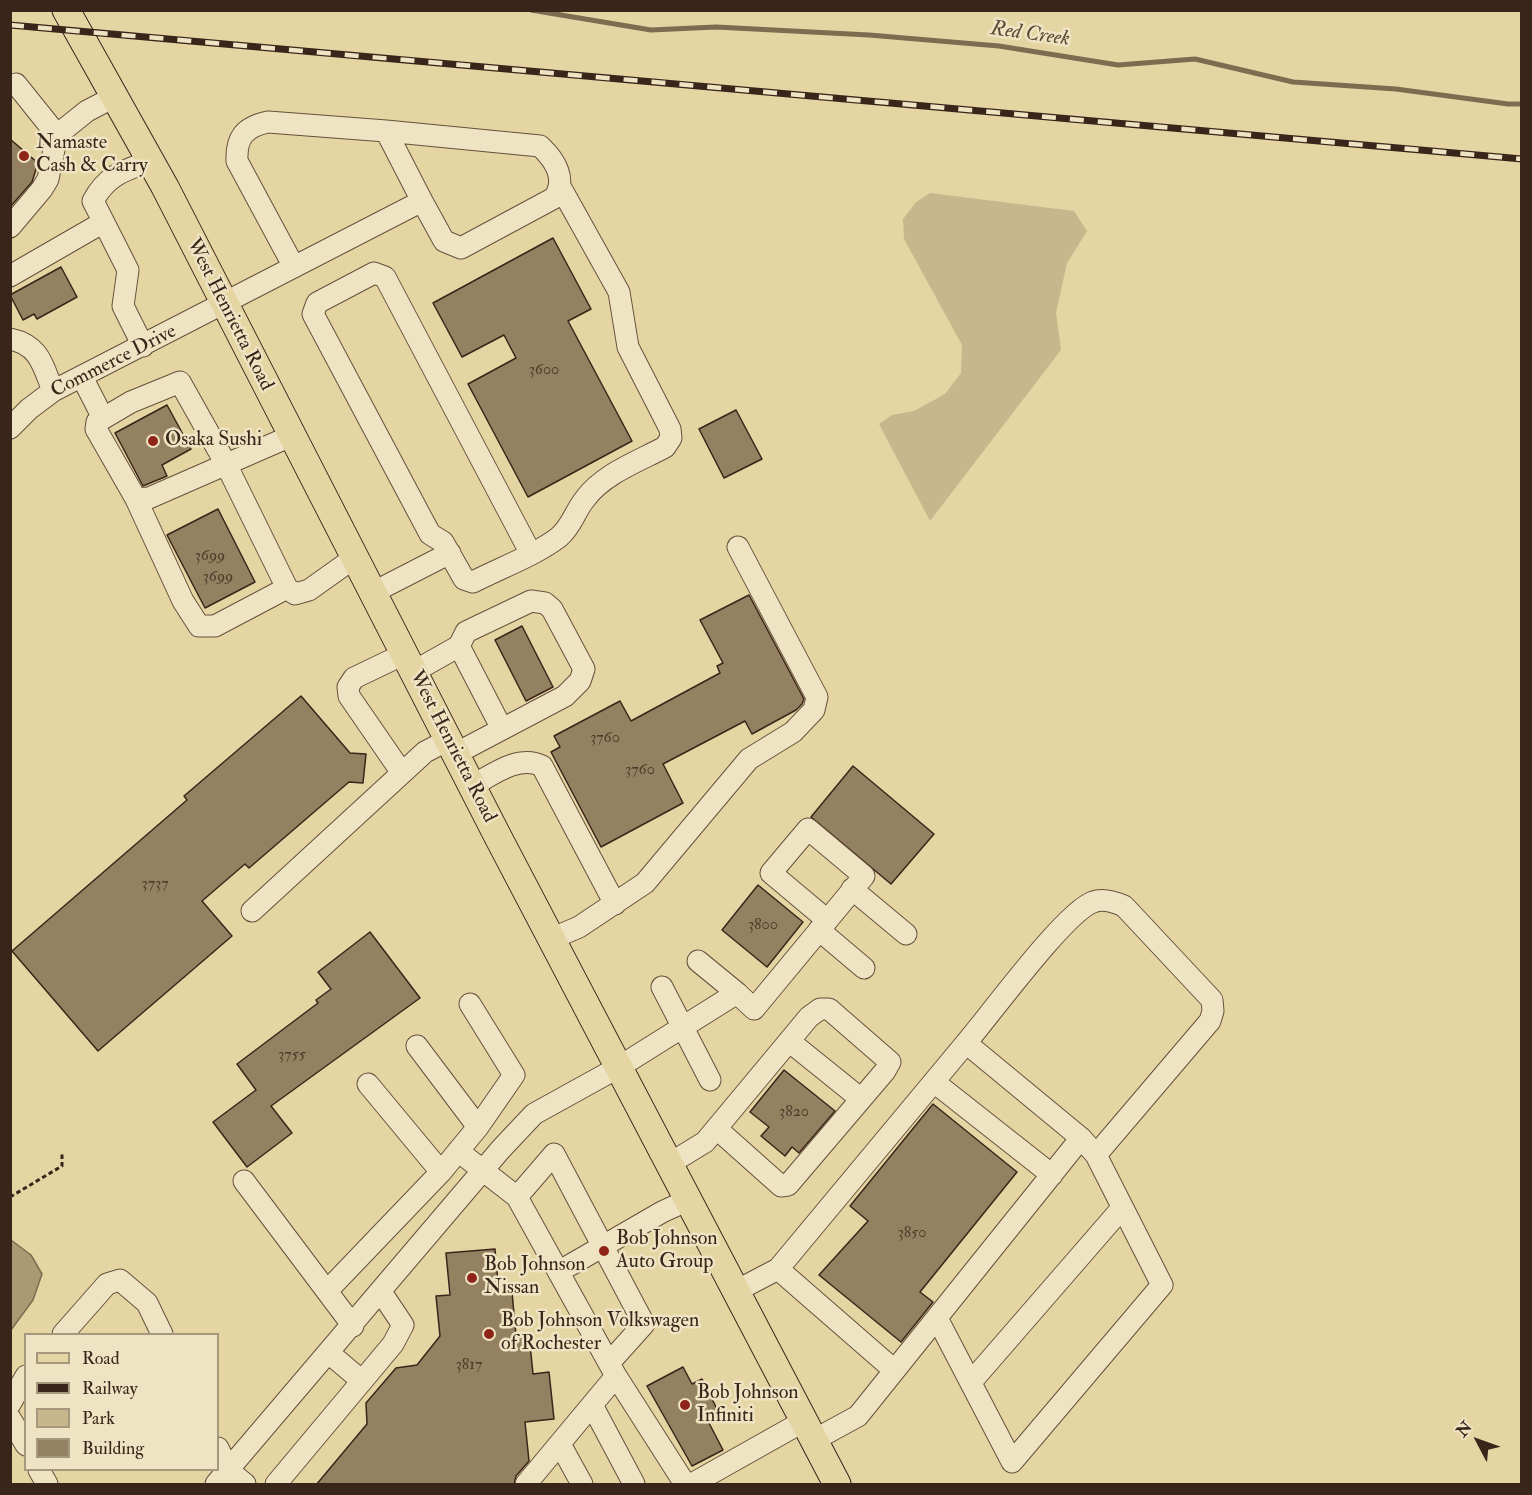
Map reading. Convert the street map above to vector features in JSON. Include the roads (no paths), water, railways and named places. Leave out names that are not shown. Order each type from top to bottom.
[{"type":"main road","name":"West Henrietta Road","points":[[66,10],[150,161],[551,939],[837,1485]]},
{"type":"street","points":[[15,84],[57,135]]},
{"type":"street","points":[[10,227],[48,179],[57,135],[87,111],[114,97]]},
{"type":"street","points":[[294,267],[237,161],[236,145],[256,124],[268,122],[386,131],[540,146],[561,178],[561,188],[619,292],[628,347],[670,429],[671,438],[665,447],[600,483],[584,500],[574,520],[559,537],[473,582],[464,579],[443,542],[430,534],[313,314],[316,303],[374,273],[380,273],[385,277],[530,552]]},
{"type":"street","points":[[386,131],[444,241],[461,248],[554,198],[561,188]]},
{"type":"street","points":[[143,346],[123,306],[128,270],[102,223],[93,201],[102,185],[120,172],[150,161]]},
{"type":"street","name":"Commerce Drive","points":[[10,428],[29,409],[53,391],[224,306],[422,201]]},
{"type":"street","points":[[10,276],[102,223]]},
{"type":"street","points":[[10,339],[25,342],[39,357],[53,391]]},
{"type":"street","points":[[82,376],[103,418]]},
{"type":"street","points":[[287,588],[215,626],[200,626],[183,601],[136,499],[96,429],[97,422],[131,402],[180,382],[226,464],[287,588],[295,594],[309,590],[354,558]]},
{"type":"street","points":[[136,499],[149,498],[291,436]]},
{"type":"street","points":[[551,939],[579,927],[645,883],[749,759],[793,732],[814,710],[817,697],[738,547]]},
{"type":"street","points":[[372,593],[450,553]]},
{"type":"street","points":[[252,911],[402,773],[424,752],[452,747],[502,729],[565,696],[580,681],[584,669],[577,652],[552,609],[544,603],[531,602],[466,632],[459,646],[354,678],[348,687],[349,696],[402,773]]},
{"type":"street","points":[[459,646],[502,729]]},
{"type":"street","points":[[472,786],[519,762],[532,761],[542,766],[615,904]]},
{"type":"street","points":[[698,961],[754,1009],[823,925],[852,889],[864,876],[808,829],[771,873],[823,925],[864,968]]},
{"type":"street","points":[[852,889],[906,934]]},
{"type":"street","points":[[736,1291],[778,1269],[1070,918],[1095,901],[1112,901],[1124,906],[1212,1000],[1213,1011],[1210,1021],[1096,1155]]},
{"type":"street","points":[[662,987],[710,1080]]},
{"type":"street","points":[[230,1480],[330,1353],[483,1170],[534,1114],[619,1067],[737,993]]},
{"type":"street","points":[[327,1291],[441,1172],[478,1127],[514,1076],[470,1004]]},
{"type":"street","points":[[669,1164],[705,1142],[809,1017],[820,1009],[829,1009],[890,1062],[788,1185],[781,1186],[717,1129]]},
{"type":"street","points":[[789,1041],[861,1099]]},
{"type":"street","points":[[937,1318],[1012,1462],[1162,1286],[1096,1155],[1081,1138],[966,1043]]},
{"type":"street","points":[[417,1046],[478,1127]]},
{"type":"street","points":[[934,1082],[1052,1174]]},
{"type":"street","points":[[368,1084],[441,1172]]},
{"type":"street","points":[[692,1485],[809,1430],[858,1416],[1081,1138]]},
{"type":"street","points":[[458,1151],[517,1197],[613,1370],[685,1485]]},
{"type":"street","points":[[517,1197],[554,1154],[644,1324],[592,1405],[526,1485]]},
{"type":"street","points":[[244,1181],[353,1326]]},
{"type":"street","points":[[560,1271],[688,1200]]},
{"type":"street","points":[[971,1382],[1122,1208]]},
{"type":"street","points":[[778,1269],[894,1370]]},
{"type":"street","points":[[65,1333],[108,1284],[120,1280],[147,1303],[161,1333]]},
{"type":"street","points":[[276,1485],[393,1344],[403,1325],[381,1292]]},
{"type":"street","points":[[330,1353],[363,1381]]},
{"type":"street","points":[[10,1404],[24,1380]]},
{"type":"street","points":[[592,1405],[634,1485]]},
{"type":"street","points":[[10,1418],[24,1442]]},
{"type":"street","points":[[560,1444],[582,1485]]},
{"type":"street","points":[[219,1451],[230,1480]]},
{"type":"street","points":[[40,1471],[47,1485]]},
{"type":"waterway","name":"Red Creek","points":[[531,10],[651,30],[716,27],[869,35],[999,46],[1118,65],[1195,59],[1293,82],[1396,89],[1522,104]]},
{"type":"railway","points":[[10,25],[1522,159]]},
{"type":"place","name":"Namaste Cash & Carry","points":[[24,156]]},
{"type":"place","name":"Osaka Sushi","points":[[153,441]]},
{"type":"place","name":"Bob Johnson Auto Group","points":[[604,1251]]},
{"type":"place","name":"Bob Johnson Nissan","points":[[472,1278]]},
{"type":"place","name":"Bob Johnson Volkswagen of Rochester","points":[[489,1334]]},
{"type":"place","name":"Bob Johnson Infiniti","points":[[685,1405]]}]
